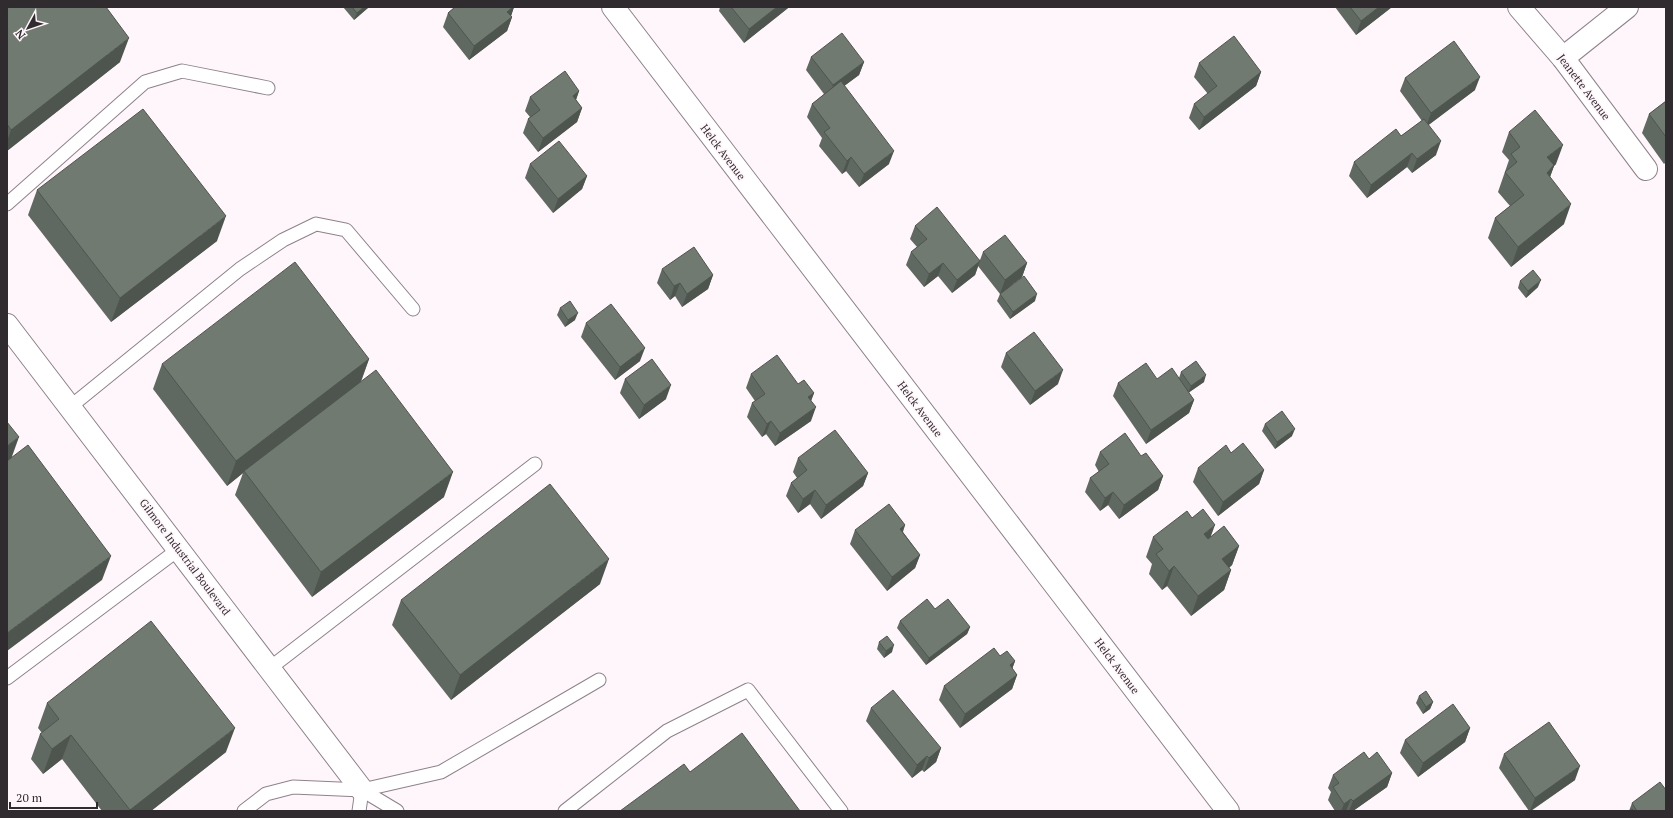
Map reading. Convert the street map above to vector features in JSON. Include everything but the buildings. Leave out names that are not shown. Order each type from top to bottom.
[{"type":"street","name":"Helck Avenue","points":[[613,7],[1228,811]]},
{"type":"street","name":"Jeanette Avenue","points":[[1519,7],[1563,58],[1646,169]]},
{"type":"street","points":[[1563,58],[1627,7]]},
{"type":"street","name":"Gilmore Industrial Boulevard","points":[[7,325],[270,668],[361,801]]},
{"type":"lane","points":[[7,204],[145,82],[182,71],[268,88]]},
{"type":"lane","points":[[70,407],[240,268],[283,240],[316,224],[346,230],[413,309]]},
{"type":"lane","points":[[270,668],[535,464]]},
{"type":"lane","points":[[7,678],[179,549]]},
{"type":"lane","points":[[361,801],[441,772],[599,680]]},
{"type":"lane","points":[[565,811],[667,731],[748,690],[841,811]]},
{"type":"lane","points":[[244,811],[266,794],[293,787],[361,801],[397,811]]}]
